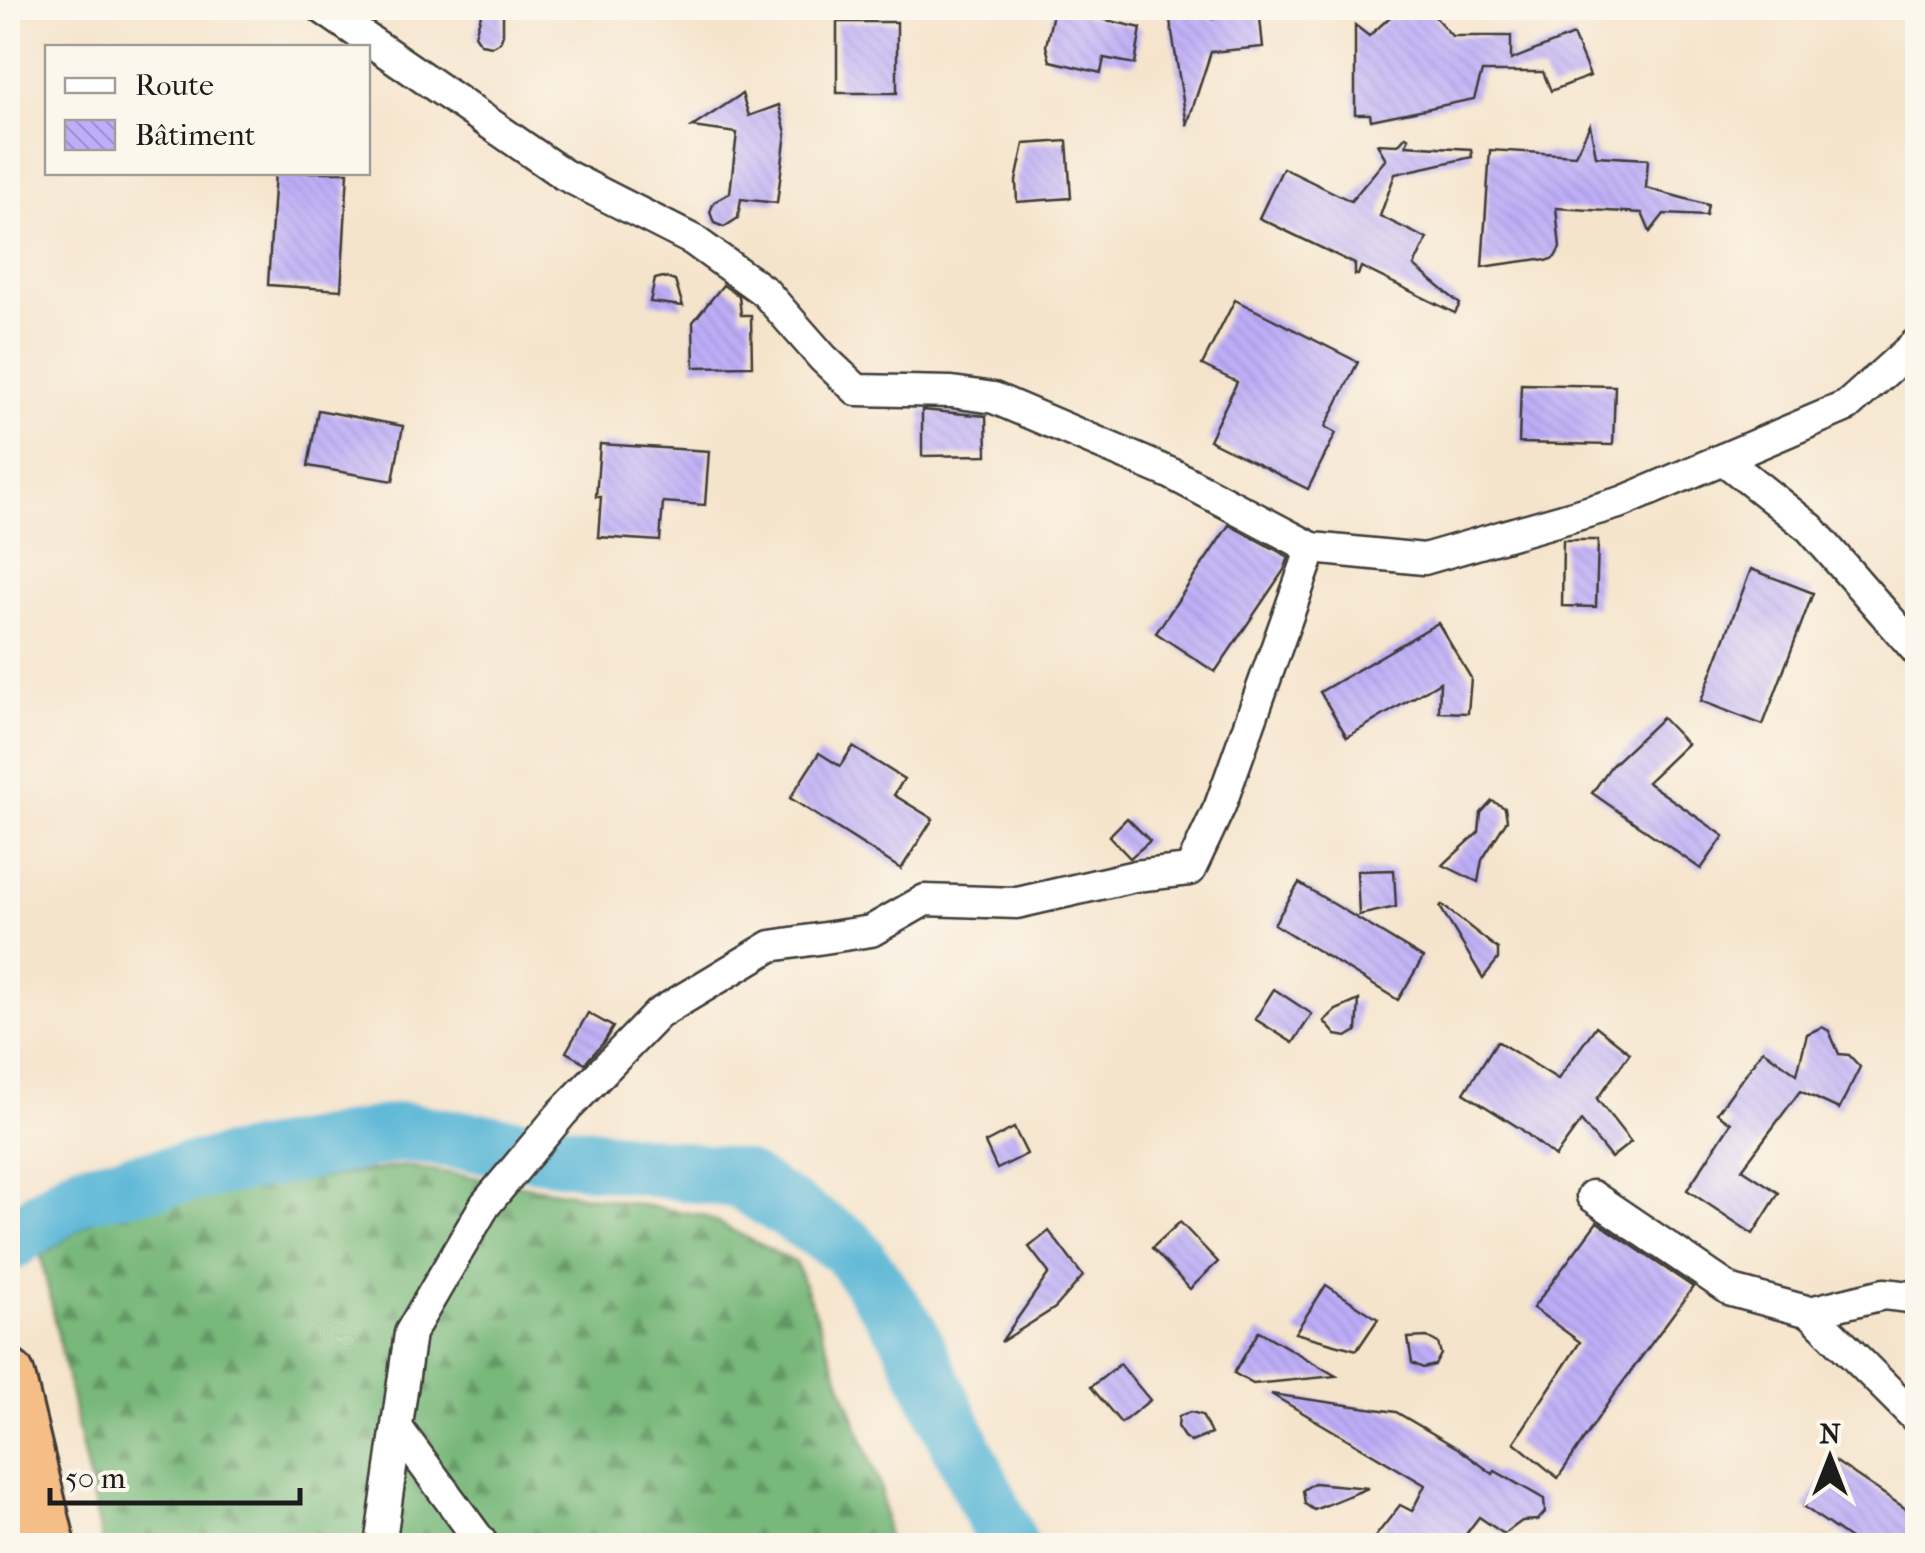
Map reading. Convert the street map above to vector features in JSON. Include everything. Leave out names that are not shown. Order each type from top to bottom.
[{"type":"highway","points":[[8,1376],[49,1546]]},
{"type":"street","points":[[322,8],[563,174],[693,240],[766,292],[857,390],[952,392],[994,398],[1172,474],[1312,548],[1424,559],[1622,502],[1847,406],[1918,342]]},
{"type":"street","points":[[1723,459],[1810,528],[1918,652]]},
{"type":"street","points":[[380,1546],[410,1333],[485,1205],[563,1112],[658,1014],[772,946],[871,931],[925,900],[1016,904],[1136,876],[1190,870],[1220,806],[1312,548]]},
{"type":"street","points":[[1592,1196],[1732,1290],[1810,1312],[1918,1420]]},
{"type":"street","points":[[1810,1312],[1884,1294],[1918,1298]]},
{"type":"street","points":[[396,1428],[484,1546]]},
{"type":"green space","points":[[405,1166],[702,1215],[796,1263],[881,1489],[888,1545],[103,1545],[41,1256],[113,1206]]},
{"type":"building","points":[[483,8],[503,8],[503,34],[500,42],[492,46],[481,44],[475,35]]},
{"type":"building","points":[[1054,8],[1141,28],[1135,64],[1104,58],[1101,73],[1050,61],[1046,46]]},
{"type":"building","points":[[1168,8],[1213,19],[1213,8],[1259,8],[1263,47],[1211,52],[1187,125]]},
{"type":"building","points":[[1400,8],[1427,8],[1452,36],[1511,36],[1511,60],[1573,35],[1590,76],[1551,91],[1543,72],[1482,72],[1474,99],[1371,120],[1370,114],[1355,114],[1355,25],[1369,36]]},
{"type":"building","points":[[837,22],[897,22],[897,93],[837,93]]},
{"type":"building","points":[[742,94],[749,116],[779,105],[786,133],[777,203],[741,199],[738,218],[724,227],[714,223],[710,212],[714,202],[730,193],[737,133],[692,127]]},
{"type":"building","points":[[1590,125],[1596,156],[1648,159],[1646,188],[1708,205],[1706,216],[1664,214],[1650,232],[1642,213],[1556,208],[1560,248],[1555,257],[1482,267],[1490,150],[1575,155]]},
{"type":"building","points":[[1406,136],[1406,145],[1471,149],[1472,157],[1395,174],[1380,216],[1427,239],[1414,266],[1460,304],[1455,313],[1361,267],[1355,275],[1355,264],[1259,218],[1283,168],[1351,201],[1386,159],[1377,144],[1398,145]]},
{"type":"building","points":[[1067,141],[1071,198],[1017,202],[1016,181],[1024,144]]},
{"type":"building","points":[[275,175],[348,175],[341,290],[268,285]]},
{"type":"building","points":[[655,279],[675,281],[683,306],[650,302]]},
{"type":"building","points":[[723,285],[739,296],[741,315],[751,315],[752,366],[694,367],[693,322]]},
{"type":"building","points":[[1235,300],[1358,362],[1325,427],[1336,433],[1308,489],[1209,440],[1237,382],[1202,365]]},
{"type":"building","points":[[1521,384],[1615,386],[1613,445],[1519,443]]},
{"type":"building","points":[[318,410],[403,426],[393,481],[308,466]]},
{"type":"building","points":[[922,410],[986,416],[987,455],[922,456]]},
{"type":"building","points":[[600,444],[709,451],[705,505],[663,502],[660,541],[598,537]]},
{"type":"building","points":[[1229,525],[1289,557],[1215,672],[1156,633]]},
{"type":"building","points":[[1563,540],[1598,540],[1596,607],[1562,606]]},
{"type":"building","points":[[1751,569],[1813,593],[1763,725],[1701,701]]},
{"type":"building","points":[[1438,623],[1471,678],[1468,713],[1439,712],[1440,682],[1347,737],[1320,692]]},
{"type":"building","points":[[1662,718],[1687,744],[1647,782],[1724,836],[1701,869],[1592,793],[1611,766]]},
{"type":"building","points":[[853,747],[904,779],[894,795],[933,819],[901,869],[790,798],[819,753],[840,766]]},
{"type":"building","points":[[1492,801],[1505,808],[1507,820],[1482,860],[1478,882],[1443,865],[1479,832],[1481,813]]},
{"type":"building","points":[[1127,818],[1150,841],[1130,858],[1109,836]]},
{"type":"building","points":[[1394,870],[1396,907],[1359,915],[1357,871]]},
{"type":"building","points":[[1299,883],[1423,958],[1398,1000],[1274,924]]},
{"type":"building","points":[[1440,907],[1498,949],[1498,959],[1483,978]]},
{"type":"building","points":[[1274,989],[1312,1014],[1293,1043],[1255,1019]]},
{"type":"building","points":[[1359,1000],[1357,1031],[1347,1037],[1336,1035],[1324,1021],[1336,1010]]},
{"type":"building","points":[[588,1013],[613,1027],[585,1063],[566,1052]]},
{"type":"building","points":[[1596,1026],[1630,1053],[1597,1099],[1631,1142],[1611,1158],[1581,1121],[1555,1157],[1521,1129],[1464,1093],[1497,1041],[1558,1079]]},
{"type":"building","points":[[1822,1027],[1829,1031],[1839,1054],[1849,1055],[1860,1067],[1839,1109],[1800,1091],[1742,1169],[1779,1193],[1753,1234],[1687,1190],[1731,1123],[1717,1113],[1763,1050],[1797,1074],[1807,1034]]},
{"type":"building","points":[[1014,1128],[1027,1154],[997,1169],[985,1143]]},
{"type":"building","points":[[1180,1222],[1218,1262],[1190,1289],[1152,1248]]},
{"type":"building","points":[[1597,1222],[1693,1287],[1558,1478],[1514,1442],[1580,1342],[1533,1308]]},
{"type":"building","points":[[1049,1231],[1083,1276],[1055,1308],[1001,1342],[1049,1273],[1029,1247]]},
{"type":"building","points":[[1326,1285],[1378,1319],[1357,1350],[1295,1333]]},
{"type":"building","points":[[1259,1331],[1336,1376],[1253,1384],[1234,1373]]},
{"type":"building","points":[[1427,1337],[1438,1343],[1441,1354],[1435,1365],[1423,1368],[1412,1363],[1408,1338]]},
{"type":"building","points":[[1120,1364],[1150,1400],[1121,1423],[1091,1387]]},
{"type":"building","points":[[1271,1394],[1396,1412],[1493,1474],[1495,1471],[1544,1499],[1545,1512],[1538,1520],[1522,1521],[1504,1534],[1479,1517],[1457,1546],[1368,1546],[1400,1505],[1412,1511],[1425,1485]]},
{"type":"building","points":[[1191,1412],[1202,1415],[1211,1434],[1191,1442],[1178,1428],[1179,1416]]},
{"type":"building","points":[[1835,1461],[1918,1517],[1918,1530],[1907,1546],[1860,1546],[1804,1507]]},
{"type":"building","points":[[1314,1483],[1368,1488],[1314,1510],[1305,1504],[1303,1490]]},
{"type":"waterway","points":[[8,1242],[80,1193],[403,1132],[740,1179],[848,1247],[908,1332],[1009,1546]]}]
